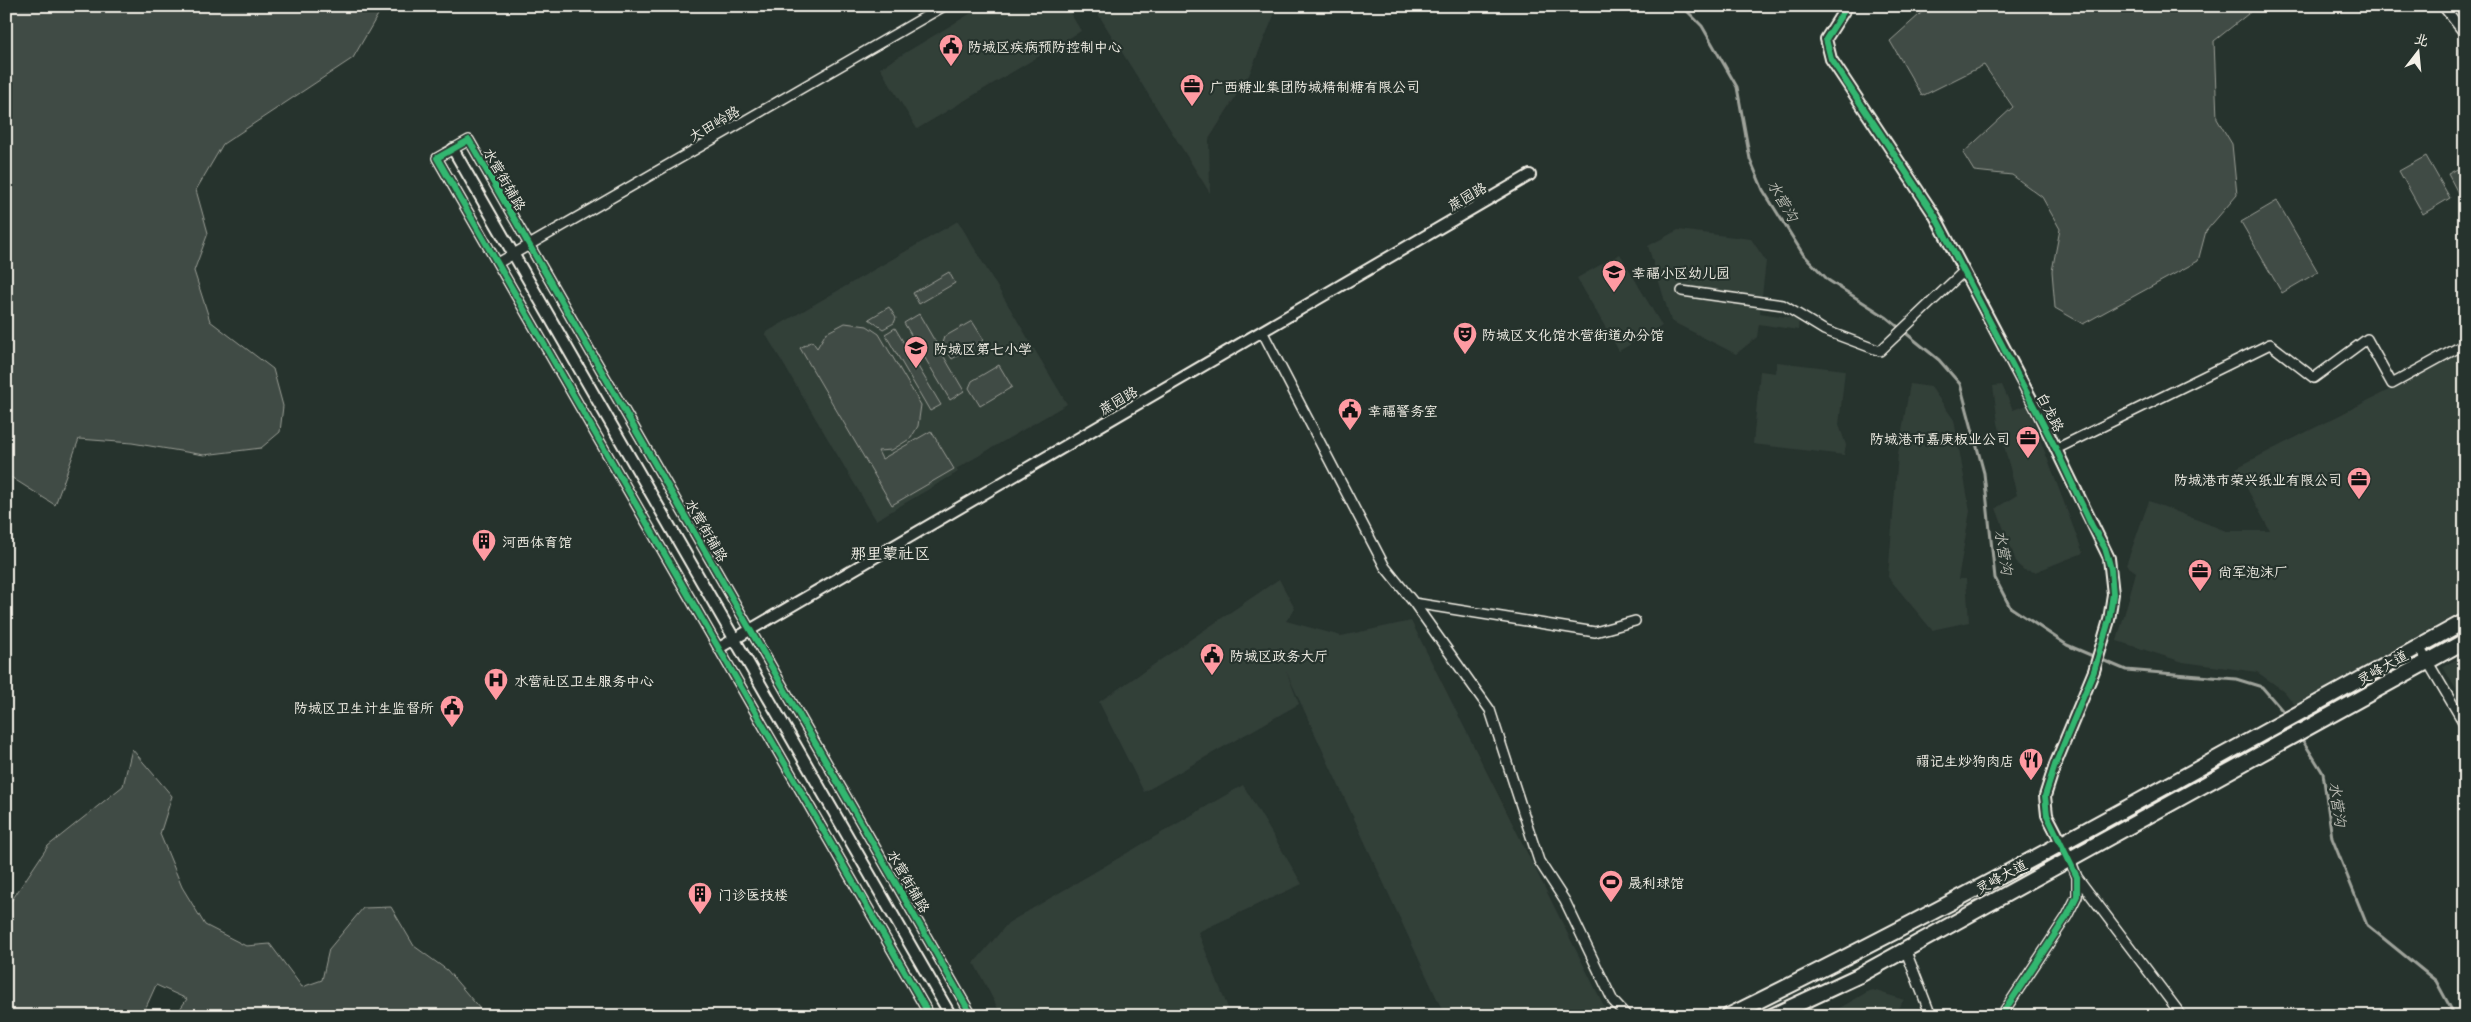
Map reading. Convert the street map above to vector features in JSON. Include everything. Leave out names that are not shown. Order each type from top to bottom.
[{"type":"main road","name":"灵峰大道","points":[[1728,1016],[1848,957],[2062,843],[2465,621]]},
{"type":"main road","name":"灵峰大道","points":[[1772,1016],[1858,976],[2465,641]]},
{"type":"street","name":"大田岭路","points":[[498,263],[944,6]]},
{"type":"street","name":"白龙路","points":[[1847,6],[1826,39],[1831,59],[1935,216],[2056,449],[2109,558],[2113,594],[2105,632],[2094,671],[2055,764],[2045,796],[2047,815],[2070,859]]},
{"type":"street","points":[[2443,6],[2465,34]]},
{"type":"street","points":[[2465,50],[2465,57]]},
{"type":"street","name":"水营街辅路","points":[[453,149],[469,140],[972,1016]]},
{"type":"street","points":[[930,1016],[437,158],[453,149],[951,1016]]},
{"type":"street","name":"蔗园路","points":[[719,648],[1530,175]]},
{"type":"street","points":[[1682,291],[1783,304],[1824,330],[1880,351],[1912,318],[1964,271]]},
{"type":"street","points":[[1262,332],[1385,566],[1414,603],[1490,710],[1539,861],[1565,900],[1613,1000],[1627,1016]]},
{"type":"street","points":[[2056,449],[2270,344],[2314,378],[2366,339],[2392,384],[2465,344]]},
{"type":"street","points":[[1414,603],[1595,632],[1635,621]]},
{"type":"street","points":[[2419,647],[2465,725]]},
{"type":"street","points":[[2070,859],[2077,877],[2182,1016]]},
{"type":"street","points":[[2001,1016],[2067,916],[2077,896],[2077,877]]},
{"type":"street","points":[[1905,949],[1931,1016]]},
{"type":"shaded area","points":[[6,6],[383,6],[353,58],[223,144],[196,190],[208,233],[194,271],[210,321],[273,369],[283,406],[280,432],[261,448],[204,455],[132,443],[79,439],[55,505],[6,474]]},
{"type":"shaded area","name":"防城区疾病预防控制中心","points":[[983,6],[1066,6],[1081,31],[917,129],[880,68]]},
{"type":"shaded area","name":"广西糖业集团防城精制糖有限公司","points":[[1093,6],[1278,6],[1249,75],[1209,139],[1210,193]]},
{"type":"shaded area","points":[[1929,6],[2258,6],[2214,41],[2217,119],[2232,144],[2237,195],[2206,231],[2198,261],[2083,324],[2055,308],[2052,271],[2060,229],[2042,197],[2012,175],[1974,171],[1963,153],[2013,107],[1984,65],[1922,96],[1890,41]]},
{"type":"shaded area","points":[[2426,156],[2450,198],[2423,214],[2399,171]]},
{"type":"shaded area","points":[[2465,165],[2465,189],[2458,193],[2448,174]]},
{"type":"shaded area","points":[[2277,201],[2318,272],[2282,293],[2241,222]]},
{"type":"shaded area","name":"防城区第七小学","points":[[958,221],[1067,404],[956,469],[958,472],[876,520],[765,333]]},
{"type":"shaded area","points":[[1678,230],[1751,239],[1766,261],[1760,313],[1799,319],[1798,330],[1759,324],[1757,337],[1736,354],[1671,321],[1648,246]]},
{"type":"shaded area","name":"幸福小区幼儿园","points":[[1620,254],[1662,326],[1619,351],[1577,278]]},
{"type":"shaded area","points":[[949,272],[955,283],[919,304],[913,293]]},
{"type":"shaded area","points":[[889,307],[896,318],[894,323],[883,329],[869,319]]},
{"type":"shaded area","points":[[919,314],[964,391],[950,400],[904,323]]},
{"type":"shaded area","points":[[972,321],[984,340],[952,359],[942,343],[944,337]]},
{"type":"shaded area","points":[[845,323],[867,326],[879,334],[921,405],[918,426],[911,438],[892,450],[878,451],[882,459],[931,431],[954,469],[892,505],[800,348],[812,341],[817,348],[826,333]]},
{"type":"shaded area","points":[[895,328],[941,405],[930,411],[885,334]]},
{"type":"shaded area","name":"防城港市荣兴纸业有限公司","points":[[2465,351],[2465,610],[2295,705],[2284,691],[2257,672],[2183,662],[2117,641],[2136,572],[2126,565],[2149,501],[2226,531],[2270,531],[2236,468]]},
{"type":"shaded area","points":[[1777,362],[1845,370],[1839,425],[1846,445],[1844,455],[1753,444],[1760,371],[1776,373]]},
{"type":"shaded area","points":[[999,365],[1012,387],[980,406],[969,388],[972,381]]},
{"type":"shaded area","points":[[1910,384],[1931,387],[1954,420],[1970,511],[1958,579],[1966,579],[1969,622],[1932,630],[1888,577],[1898,454]]},
{"type":"shaded area","name":"防城港市嘉庚板业公司","points":[[2002,385],[2013,410],[2026,405],[2031,415],[2083,553],[2035,572],[2024,570],[2017,564],[1996,508],[2017,495],[1998,423],[1993,386]]},
{"type":"shaded area","points":[[1279,579],[1295,609],[1286,621],[1341,636],[1411,621],[1609,1016],[1445,1016],[1286,671],[1299,704],[1144,792],[1099,702]]},
{"type":"shaded area","points":[[2465,654],[2465,705],[2443,667]]},
{"type":"shaded area","points":[[132,749],[172,796],[160,834],[182,887],[205,925],[246,946],[270,944],[302,987],[322,980],[329,949],[363,908],[391,907],[414,946],[447,970],[486,1016],[175,1016],[187,999],[156,985],[142,1016],[6,1016],[6,909],[48,846],[123,786]]},
{"type":"shaded area","points":[[1243,785],[1302,884],[1198,932],[1228,1008],[1210,1016],[1002,1016],[974,963],[1008,923]]},
{"type":"shaded area","points":[[1873,990],[1904,1000],[1892,1016],[1826,1016],[1869,991]]},
{"type":"waterway","name":"水营沟","points":[[1682,6],[1702,26],[1737,87],[1750,159],[1763,190],[1803,254],[1828,280],[1886,317],[1939,360],[1960,384],[1984,473],[1995,578],[2010,607],[2067,645],[2126,670],[2236,679],[2262,687],[2287,716]]},
{"type":"waterway","name":"水营沟","points":[[2300,736],[2323,773],[2332,838],[2367,925],[2436,981],[2455,1016]]},
{"type":"cycle path","points":[[1847,6],[1826,39],[1831,59],[1935,216],[2056,449],[2092,526],[2105,548],[2111,569],[2113,594],[2109,620],[2094,671],[2055,765],[2045,796],[2047,815],[2077,877],[2077,896],[2067,916],[2001,1016]]},
{"type":"cycle path","points":[[930,1016],[437,158],[469,140],[972,1016]]},
{"type":"place","name":"防城区疾病预防控制中心","points":[[951,67]]},
{"type":"place","name":"广西糖业集团防城精制糖有限公司","points":[[1192,107]]},
{"type":"place","name":"幸福小区幼儿园","points":[[1614,293]]},
{"type":"place","name":"防城区文化馆水营街道办分馆","points":[[1465,355]]},
{"type":"place","name":"防城区第七小学","points":[[916,369]]},
{"type":"place","name":"幸福警务室","points":[[1350,431]]},
{"type":"place","name":"防城港市嘉庚板业公司","points":[[2028,459]]},
{"type":"place","name":"防城港市荣兴纸业有限公司","points":[[2359,500]]},
{"type":"place","name":"河西体育馆","points":[[484,562]]},
{"type":"place","name":"尚军泡沫厂","points":[[2200,592]]},
{"type":"place","name":"防城区政务大厅","points":[[1212,676]]},
{"type":"place","name":"水营社区卫生服务中心","points":[[496,701]]},
{"type":"place","name":"防城区卫生计生监督所","points":[[452,728]]},
{"type":"place","name":"禤记生炒狗肉店","points":[[2031,781]]},
{"type":"place","name":"晟利球馆","points":[[1611,903]]},
{"type":"place","name":"门诊医技楼","points":[[700,915]]},
{"type":"district","name":"那里蒙社区","points":[[890,552]]}]
